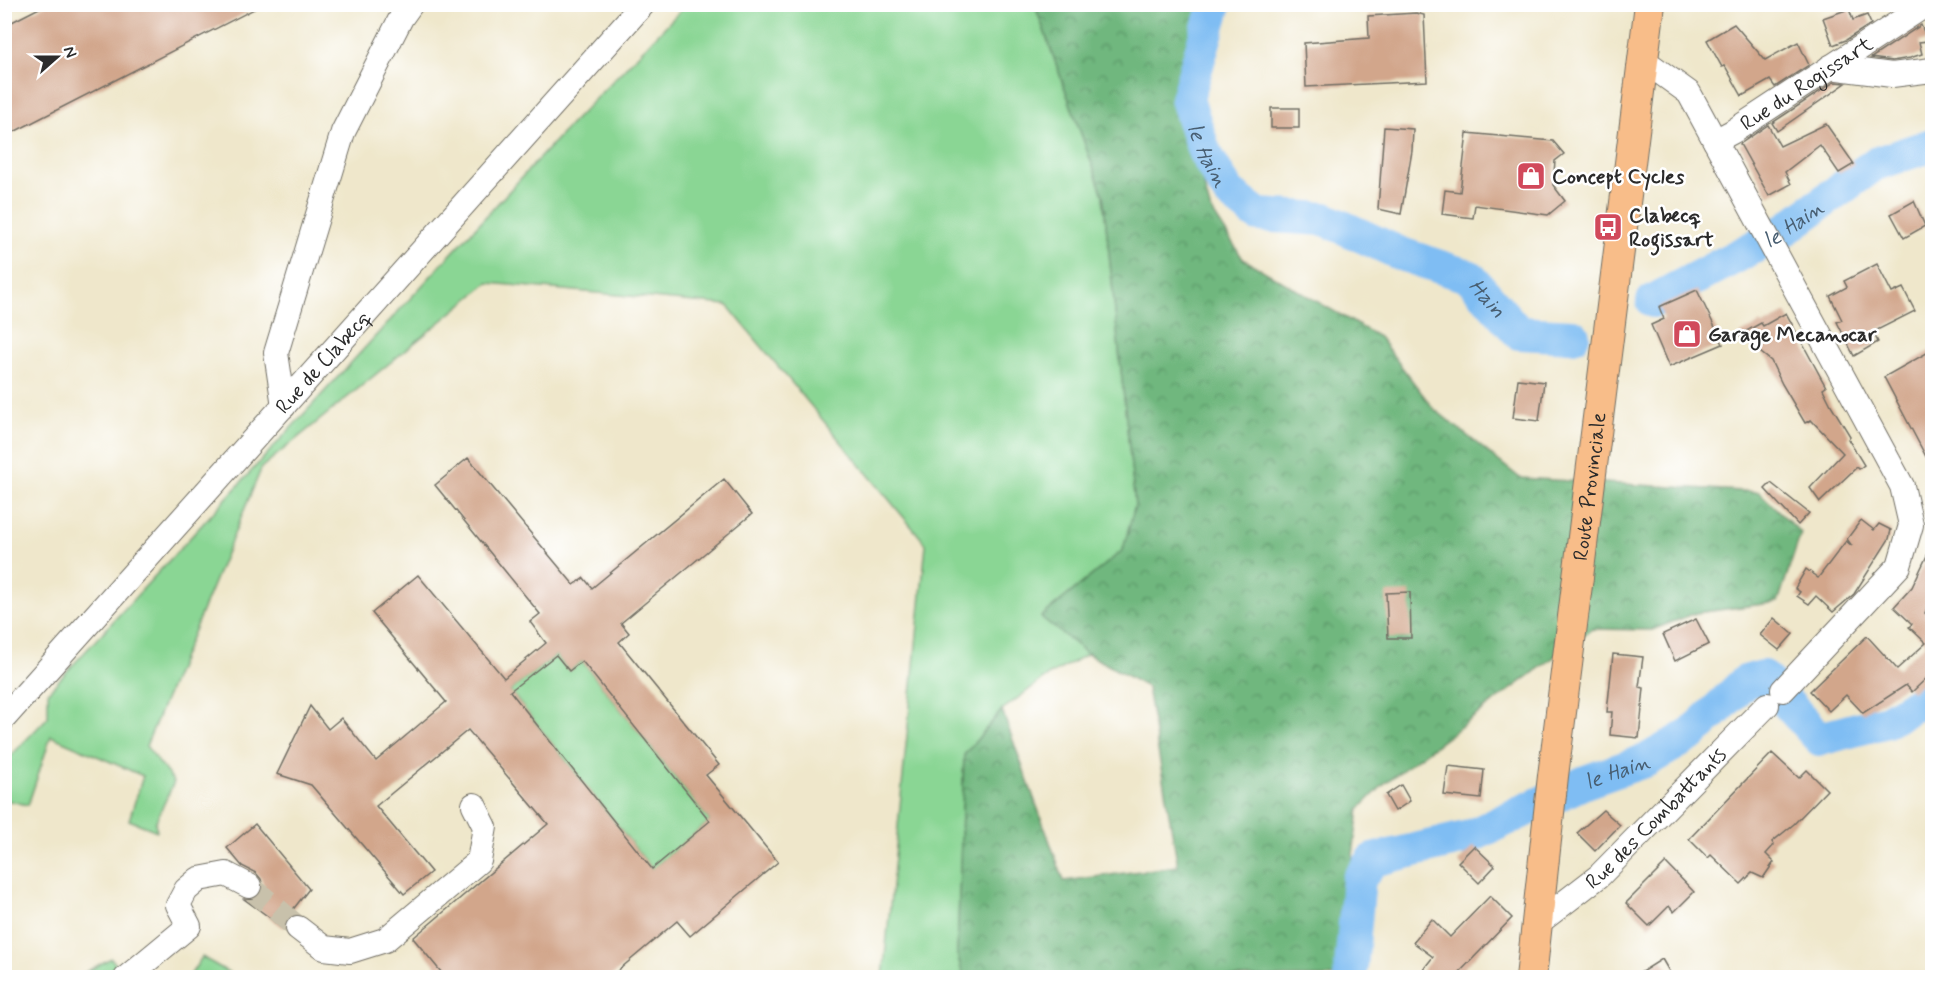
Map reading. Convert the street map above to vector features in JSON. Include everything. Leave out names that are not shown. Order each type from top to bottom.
[{"type":"main road","name":"Route Provinciale","points":[[1529,975],[1538,923],[1547,825],[1650,4]]},
{"type":"street","points":[[284,406],[276,352],[343,132],[401,18],[411,4]]},
{"type":"street","name":"Rue de Clabecq","points":[[4,718],[643,4]]},
{"type":"street","name":"Rue du Rogissart","points":[[1715,141],[1927,4]]},
{"type":"street","name":"Rue des Combattants","points":[[1538,923],[1599,876],[1775,698],[1899,566],[1911,525],[1902,486],[1689,93],[1642,59]]},
{"type":"street","points":[[1830,67],[1892,75],[1932,70]]},
{"type":"street","points":[[298,928],[324,948],[350,951],[385,940],[479,861],[485,827],[474,805]]},
{"type":"street","points":[[126,978],[189,926],[178,905],[186,890],[199,879],[226,874],[249,886]]},
{"type":"green space","points":[[686,5],[1035,5],[1103,195],[1135,505],[1123,550],[1041,617],[1088,654],[1046,677],[1002,710],[964,755],[957,954],[964,977],[883,977],[926,544],[727,305],[488,283],[262,467],[146,746],[174,782],[155,823],[157,831],[129,820],[143,776],[51,736],[28,805],[5,800],[4,763],[48,717],[48,692],[568,127]]},
{"type":"green space","points":[[1035,5],[1206,5],[1198,15],[1176,80],[1210,208],[1243,259],[1379,337],[1433,408],[1520,478],[1759,492],[1801,533],[1778,602],[1696,613],[1652,630],[1592,629],[1385,783],[1359,809],[1337,977],[964,977],[957,954],[964,755],[1002,710],[1064,881],[1178,866],[1147,687],[1088,654],[1041,617],[1123,550],[1135,505],[1103,195]]},
{"type":"green space","points":[[556,655],[569,671],[582,661],[710,821],[652,869],[510,691]]},
{"type":"green space","points":[[202,957],[233,975],[253,977],[189,977]]},
{"type":"green space","points":[[111,958],[119,968],[107,977],[77,977]]},
{"type":"building","points":[[47,4],[264,4],[4,137],[4,26]]},
{"type":"building","points":[[1849,9],[1853,20],[1867,15],[1871,24],[1846,40],[1833,45],[1823,18]]},
{"type":"building","points":[[1416,13],[1424,15],[1427,81],[1306,87],[1304,43],[1369,38],[1368,16]]},
{"type":"building","points":[[1734,24],[1765,60],[1798,42],[1809,65],[1775,87],[1770,80],[1742,96],[1707,40]]},
{"type":"building","points":[[1921,25],[1928,41],[1919,42],[1922,54],[1892,61],[1871,58]]},
{"type":"building","points":[[1834,82],[1846,83],[1777,131],[1772,123]]},
{"type":"building","points":[[1271,108],[1299,108],[1299,128],[1271,128]]},
{"type":"building","points":[[1826,124],[1854,164],[1839,173],[1820,145],[1785,172],[1791,184],[1769,196],[1740,144],[1768,125],[1780,146]]},
{"type":"building","points":[[1384,127],[1413,129],[1412,151],[1401,214],[1378,209]]},
{"type":"building","points":[[1467,133],[1553,141],[1564,154],[1555,161],[1553,185],[1565,201],[1548,215],[1475,205],[1473,218],[1442,214],[1445,190],[1460,192]]},
{"type":"building","points":[[1914,201],[1925,226],[1904,238],[1891,214]]},
{"type":"building","points":[[1877,264],[1892,293],[1903,288],[1915,311],[1873,332],[1878,342],[1854,356],[1837,322],[1842,320],[1830,296],[1847,287],[1844,281]]},
{"type":"building","name":"Garage Mecanocar","points":[[1697,290],[1723,344],[1669,367],[1651,325],[1664,319],[1659,307]]},
{"type":"building","points":[[1786,313],[1826,387],[1823,389],[1850,436],[1848,439],[1864,465],[1859,469],[1857,467],[1820,502],[1810,488],[1843,453],[1811,420],[1805,423],[1771,361],[1739,335],[1761,323],[1763,326]]},
{"type":"building","points":[[1932,350],[1932,468],[1884,377]]},
{"type":"building","points":[[1518,379],[1544,382],[1539,421],[1513,418]]},
{"type":"building","points":[[468,458],[574,585],[584,578],[592,588],[724,479],[752,514],[621,623],[629,633],[619,642],[719,765],[706,775],[778,862],[690,936],[677,921],[609,978],[446,978],[413,938],[548,824],[468,730],[376,806],[431,872],[404,894],[311,785],[277,774],[310,706],[328,729],[341,718],[376,761],[446,702],[372,613],[418,575],[504,678],[546,643],[530,622],[540,614],[435,485]],"holes":[[[556,655],[569,671],[582,661],[710,821],[652,869],[510,691]]]},
{"type":"building","points":[[1771,483],[1809,513],[1798,525],[1765,489]]},
{"type":"building","points":[[1861,520],[1874,530],[1879,524],[1891,530],[1889,539],[1854,594],[1833,612],[1816,596],[1809,604],[1797,596],[1800,592],[1795,588],[1806,569],[1818,578],[1846,541],[1852,546],[1847,539]]},
{"type":"building","points":[[1932,545],[1932,595],[1925,613],[1932,620],[1932,673],[1912,692],[1906,685],[1863,713],[1846,695],[1829,711],[1810,691],[1867,636],[1897,669],[1926,643],[1909,627],[1912,624],[1894,607],[1912,587]]},
{"type":"building","points":[[1410,592],[1411,638],[1388,638],[1386,593]]},
{"type":"building","points":[[1774,618],[1793,634],[1779,650],[1760,635]]},
{"type":"building","points":[[1696,619],[1709,644],[1675,661],[1663,634]]},
{"type":"building","points":[[1613,654],[1643,657],[1639,687],[1644,688],[1639,738],[1610,735],[1612,712],[1607,712]]},
{"type":"building","points":[[1772,753],[1799,778],[1807,770],[1827,790],[1794,824],[1772,842],[1774,845],[1766,854],[1774,862],[1763,878],[1752,873],[1741,884],[1711,855],[1708,858],[1689,839]]},
{"type":"building","points":[[1448,766],[1484,770],[1481,799],[1444,795]]},
{"type":"building","points":[[1401,785],[1410,801],[1395,811],[1386,795]]},
{"type":"building","points":[[1603,810],[1620,825],[1595,851],[1577,833]]},
{"type":"building","points":[[255,824],[309,889],[291,912],[294,915],[286,920],[284,928],[244,899],[256,898],[261,893],[263,886],[261,879],[256,873],[242,866],[227,848]]},
{"type":"building","points":[[1474,846],[1495,866],[1479,883],[1458,862]]},
{"type":"building","points":[[1666,863],[1694,892],[1674,912],[1669,906],[1649,926],[1626,903]]},
{"type":"building","points":[[1490,896],[1512,918],[1454,978],[1430,978],[1422,971],[1433,957],[1413,942],[1432,919],[1450,937]]},
{"type":"building","points":[[1662,959],[1673,978],[1632,978]]},
{"type":"waterway","name":"le Hain","points":[[1215,4],[1187,99],[1204,151],[1228,192],[1258,215],[1325,219],[1401,254],[1470,277],[1519,333],[1573,336]]},
{"type":"waterway","name":"le Hain","points":[[1653,301],[1782,232],[1875,164],[1932,145]]},
{"type":"waterway","name":"le Hain","points":[[1350,978],[1359,879],[1373,860],[1469,837],[1585,782],[1647,760],[1692,734],[1745,682],[1763,677],[1820,739],[1887,721],[1932,694]]},
{"type":"tunnel","points":[[249,886],[298,928]]},
{"type":"place","name":"Concept Cycles","points":[[1531,176]]},
{"type":"place","name":"Clabecq Rogissart","points":[[1608,227]]},
{"type":"place","name":"Garage Mecanocar","points":[[1687,334]]},
{"type":"water label","name":"Hain","points":[[1488,299]]}]
